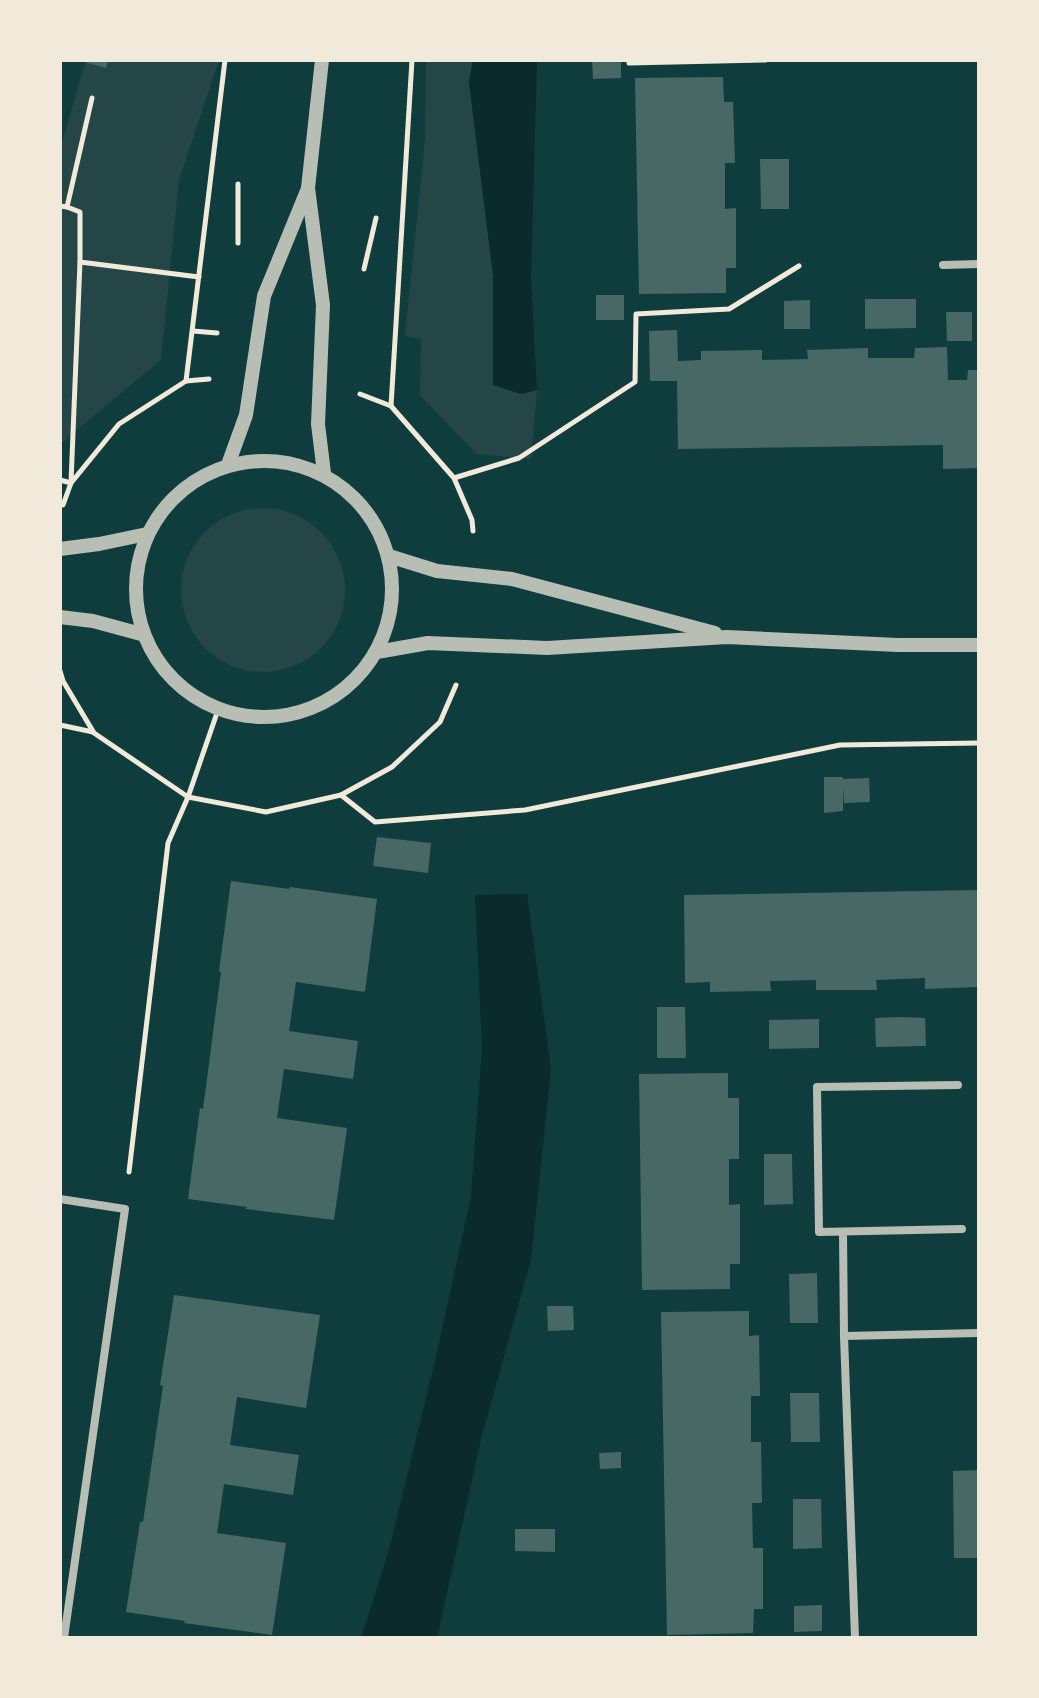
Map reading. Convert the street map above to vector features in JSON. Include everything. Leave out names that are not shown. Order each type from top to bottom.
[{"type":"street","points":[[322,60],[308,188],[323,305],[318,424],[324,473]]},
{"type":"street","points":[[229,462],[246,415],[264,296],[308,188]]},
{"type":"street","points":[[943,265],[979,264]]},
{"type":"street","points":[[277,460],[324,473],[364,507],[389,556],[392,601],[377,652],[328,703],[280,720],[218,710],[171,678],[141,634],[134,587],[147,534],[182,489],[229,462],[277,460]]},
{"type":"street","points":[[60,549],[147,534]]},
{"type":"street","points":[[389,556],[437,571],[511,579],[727,637]]},
{"type":"street","points":[[60,617],[93,621],[141,634]]},
{"type":"street","points":[[377,652],[428,643],[547,648],[727,637],[898,645],[979,645]]},
{"type":"street","points":[[958,1085],[817,1087],[819,1232],[962,1229]]},
{"type":"street","points":[[60,1199],[125,1209],[64,1638]]},
{"type":"street","points":[[843,1232],[855,1638]]},
{"type":"street","points":[[844,1336],[979,1333]]},
{"type":"path","points":[[186,381],[225,60]]},
{"type":"path","points":[[391,406],[412,60]]},
{"type":"path","points":[[629,60],[629,63],[766,60]]},
{"type":"path","points":[[60,514],[71,483],[80,262],[80,212],[64,206],[92,98]]},
{"type":"path","points":[[80,262],[199,277]]},
{"type":"path","points":[[454,478],[519,458],[635,382],[636,314],[729,309],[799,266]]},
{"type":"path","points":[[193,331],[222,334]]},
{"type":"path","points":[[71,483],[119,424],[186,381],[253,373]]},
{"type":"path","points":[[320,380],[391,406],[454,478],[472,520],[481,576]]},
{"type":"path","points":[[60,482],[71,483]]},
{"type":"path","points":[[60,725],[94,733],[188,797],[266,812],[341,795],[392,767],[440,722],[473,644]]},
{"type":"path","points":[[60,671],[94,733]]},
{"type":"path","points":[[125,1209],[168,843],[188,797],[218,710]]},
{"type":"path","points":[[341,795],[375,822],[405,820],[525,810],[840,745],[979,743]]},
{"type":"shaded area","points":[[86,60],[219,60],[179,180],[161,360],[60,444],[60,149]]},
{"type":"shaded area","points":[[426,60],[473,60],[469,82],[493,275],[493,385],[521,394],[537,390],[531,459],[476,454],[420,395],[421,339],[405,336],[425,139]]},
{"type":"shaded area","points":[[473,60],[537,60],[531,279],[537,390],[521,394],[493,385],[493,275],[469,82]]},
{"type":"shaded area","points":[[263,508],[294,515],[321,532],[338,559],[345,590],[338,621],[321,648],[294,665],[263,672],[232,665],[205,648],[188,621],[181,590],[188,559],[205,532],[232,515]]},
{"type":"shaded area","points":[[527,894],[551,1069],[531,1260],[482,1435],[437,1638],[361,1638],[389,1550],[471,1196],[482,1048],[475,895]]},
{"type":"building","points":[[77,60],[108,60],[106,68]]},
{"type":"building","points":[[592,60],[621,60],[621,78],[593,79]]},
{"type":"building","points":[[723,77],[724,102],[733,102],[735,163],[725,163],[725,209],[736,208],[736,268],[726,268],[726,293],[639,294],[635,78]]},
{"type":"building","points":[[760,159],[789,159],[789,209],[761,209]]},
{"type":"building","points":[[596,295],[624,295],[624,320],[596,320]]},
{"type":"building","points":[[865,299],[916,299],[916,328],[865,329]]},
{"type":"building","points":[[810,300],[810,329],[784,329],[784,301]]},
{"type":"building","points":[[946,312],[972,312],[972,341],[947,341]]},
{"type":"building","points":[[677,330],[678,361],[701,360],[701,351],[762,350],[762,360],[808,359],[807,350],[868,348],[868,358],[914,358],[915,348],[947,347],[948,380],[967,380],[968,370],[979,370],[979,468],[943,469],[943,445],[678,449],[677,381],[650,381],[649,331]]},
{"type":"building","points":[[824,777],[869,778],[870,802],[844,803],[843,787],[843,811],[824,813]]},
{"type":"building","points":[[377,837],[431,843],[428,873],[373,866]]},
{"type":"building","points":[[231,881],[377,899],[365,992],[296,982],[289,1031],[358,1041],[353,1079],[284,1069],[277,1118],[347,1128],[334,1220],[188,1199],[200,1108],[203,1109]]},
{"type":"building","points":[[979,890],[979,987],[925,989],[925,978],[876,980],[877,990],[816,990],[816,980],[770,981],[771,991],[710,992],[710,982],[685,983],[684,895]]},
{"type":"building","points":[[657,1007],[685,1007],[686,1058],[657,1058]]},
{"type":"building","points":[[875,1018],[925,1018],[926,1046],[876,1047]]},
{"type":"building","points":[[819,1019],[819,1048],[769,1049],[769,1020]]},
{"type":"building","points":[[728,1073],[728,1098],[739,1098],[739,1159],[729,1159],[729,1205],[740,1204],[740,1264],[730,1264],[730,1289],[642,1290],[639,1074]]},
{"type":"building","points":[[764,1154],[792,1154],[793,1204],[764,1205]]},
{"type":"building","points":[[817,1273],[818,1323],[790,1323],[789,1274]]},
{"type":"building","points":[[174,1295],[320,1315],[306,1408],[237,1397],[230,1445],[299,1455],[293,1495],[224,1484],[217,1533],[286,1543],[272,1635],[126,1612],[140,1522],[143,1522]]},
{"type":"building","points":[[547,1306],[573,1306],[574,1330],[548,1331]]},
{"type":"building","points":[[749,1311],[749,1336],[759,1335],[760,1396],[751,1396],[751,1442],[761,1442],[762,1503],[752,1503],[753,1548],[763,1548],[763,1609],[754,1609],[753,1633],[667,1635],[661,1312]]},
{"type":"building","points":[[790,1393],[819,1393],[820,1442],[791,1442]]},
{"type":"building","points":[[621,1452],[621,1468],[600,1469],[599,1453]]},
{"type":"building","points":[[979,1470],[979,1558],[954,1558],[953,1471]]},
{"type":"building","points":[[793,1499],[821,1499],[822,1548],[793,1549]]},
{"type":"building","points":[[515,1529],[555,1529],[555,1552],[515,1551]]},
{"type":"building","points":[[822,1605],[822,1631],[794,1632],[794,1606]]}]
